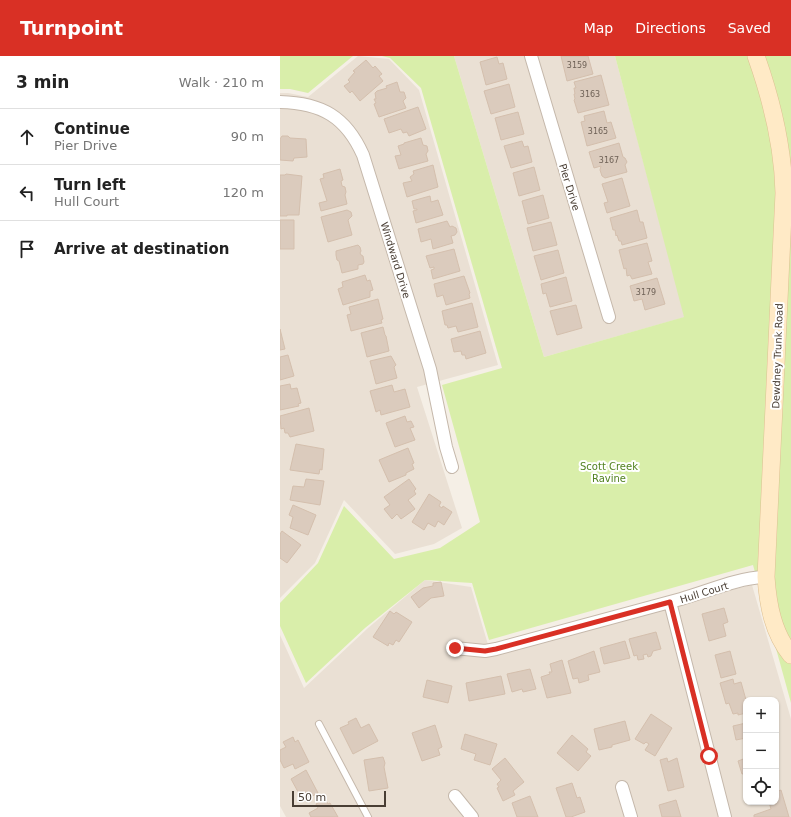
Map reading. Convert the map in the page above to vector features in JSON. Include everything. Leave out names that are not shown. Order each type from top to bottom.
[{"type":"main road","name":"Dewdney Trunk Road","points":[[756,56],[776,123],[783,169],[784,193],[766,577],[768,602],[773,623],[791,655]]},
{"type":"street","name":"Pier Drive","points":[[531,56],[609,317]]},
{"type":"street","name":"Windward Drive","points":[[280,102],[304,105],[331,114],[340,121],[358,143],[430,369],[446,447],[452,467]]},
{"type":"street","name":"Hull Court","points":[[455,648],[485,651],[496,649],[670,602],[754,577],[766,577]]},
{"type":"street","points":[[670,602],[725,817]]},
{"type":"street","points":[[622,787],[631,817]]},
{"type":"street","points":[[455,796],[472,817]]},
{"type":"lane","points":[[319,724],[368,817]]},
{"type":"shaded area","points":[[358,56],[389,59],[419,90],[498,365],[417,387],[462,528],[434,544],[395,554],[344,500],[315,563],[280,598],[280,93],[308,97]]},
{"type":"shaded area","points":[[454,56],[615,56],[685,317],[544,357]]},
{"type":"shaded area","points":[[425,580],[471,587],[489,648],[752,585],[791,719],[791,817],[286,817],[280,806],[280,635],[304,688],[368,628]]},
{"type":"green space","points":[[280,56],[353,56],[308,93],[290,89],[280,89]]},
{"type":"green space","name":"Scott Creek Ravine","points":[[382,56],[454,56],[544,357],[684,317],[615,56],[791,56],[791,703],[753,565],[489,640],[472,583],[425,580],[365,628],[306,683],[280,626],[280,603],[318,563],[344,506],[394,559],[440,548],[480,522],[442,385],[502,368],[421,88],[390,58]]},
{"type":"building","points":[[561,56],[588,56],[593,74],[567,81]]},
{"type":"building","points":[[497,57],[499,64],[503,63],[507,79],[486,85],[480,62]]},
{"type":"building","points":[[366,60],[373,68],[375,66],[382,74],[379,76],[383,81],[360,101],[352,91],[350,93],[344,86],[350,82],[348,80],[355,72],[353,71]]},
{"type":"building","points":[[601,75],[609,105],[578,113],[574,100],[574,88],[576,88],[574,82]]},
{"type":"building","points":[[397,82],[400,92],[404,92],[406,98],[403,101],[406,108],[379,117],[374,104],[376,103],[374,99],[376,99],[375,93],[387,88],[386,86]]},
{"type":"building","points":[[509,84],[515,107],[491,114],[484,91]]},
{"type":"building","points":[[418,107],[426,129],[409,136],[407,132],[403,133],[401,129],[389,133],[384,119]]},
{"type":"building","points":[[604,111],[607,123],[611,122],[616,138],[587,146],[581,122],[585,121],[584,116]]},
{"type":"building","points":[[518,112],[524,134],[501,140],[495,118]]},
{"type":"building","points":[[282,136],[306,139],[307,157],[294,158],[293,161],[280,160],[280,139]]},
{"type":"building","points":[[421,138],[423,145],[427,146],[428,151],[426,154],[428,161],[399,169],[395,156],[401,155],[398,146]]},
{"type":"building","points":[[522,141],[524,147],[528,146],[532,162],[511,168],[504,146]]},
{"type":"building","points":[[619,143],[623,157],[627,162],[625,165],[627,172],[605,178],[602,176],[600,170],[601,166],[594,168],[589,152]]},
{"type":"building","points":[[433,165],[438,187],[407,197],[403,183],[412,181],[410,177],[414,174],[413,171]]},
{"type":"building","points":[[534,167],[540,190],[519,196],[513,173]]},
{"type":"building","points":[[340,169],[343,180],[341,181],[342,186],[345,187],[346,192],[345,195],[347,204],[321,211],[319,203],[327,201],[320,179],[324,178],[323,174]]},
{"type":"building","points":[[286,174],[302,176],[299,215],[280,216],[280,175]]},
{"type":"building","points":[[622,178],[630,206],[607,213],[604,203],[608,202],[602,184]]},
{"type":"building","points":[[543,195],[549,218],[528,224],[522,201]]},
{"type":"building","points":[[430,196],[431,202],[438,200],[443,215],[416,223],[413,211],[417,209],[414,209],[412,201]]},
{"type":"building","points":[[347,210],[351,212],[352,216],[348,220],[352,235],[328,242],[321,217]]},
{"type":"building","points":[[637,210],[640,222],[643,222],[647,238],[622,245],[617,235],[616,236],[615,230],[613,230],[610,218]]},
{"type":"building","points":[[280,220],[294,220],[294,249],[280,249]]},
{"type":"building","points":[[447,221],[450,227],[452,226],[456,228],[457,232],[455,235],[451,236],[453,243],[433,249],[431,239],[421,242],[418,229]]},
{"type":"building","points":[[551,222],[557,245],[533,251],[527,228]]},
{"type":"building","points":[[647,243],[652,261],[648,262],[652,274],[632,279],[630,275],[627,276],[626,268],[624,269],[619,250]]},
{"type":"building","points":[[358,245],[361,251],[360,253],[363,256],[363,264],[358,265],[358,269],[342,273],[339,261],[337,260],[336,251]]},
{"type":"building","points":[[454,249],[460,271],[433,279],[431,270],[434,269],[434,267],[430,268],[426,256]]},
{"type":"building","points":[[558,250],[564,273],[541,280],[534,256]]},
{"type":"building","points":[[365,275],[367,281],[370,280],[373,290],[370,291],[370,297],[343,305],[338,289],[343,287],[342,282]]},
{"type":"building","points":[[464,276],[470,293],[470,298],[446,305],[443,295],[437,297],[434,284]]},
{"type":"building","points":[[566,277],[572,301],[550,307],[546,293],[543,294],[541,284]]},
{"type":"building","points":[[657,278],[665,304],[645,310],[642,299],[634,301],[630,286]]},
{"type":"building","points":[[378,299],[383,319],[381,320],[382,323],[351,331],[347,315],[351,314],[349,307]]},
{"type":"building","points":[[472,303],[478,327],[458,332],[456,326],[448,328],[447,325],[445,325],[442,311]]},
{"type":"building","points":[[576,305],[582,328],[557,335],[550,311]]},
{"type":"building","points":[[383,327],[389,351],[367,357],[361,333]]},
{"type":"building","points":[[280,329],[285,349],[280,350]]},
{"type":"building","points":[[480,331],[486,353],[466,359],[465,355],[462,355],[461,351],[454,352],[451,339]]},
{"type":"building","points":[[288,355],[294,376],[280,380],[280,357]]},
{"type":"building","points":[[391,356],[396,365],[394,367],[397,378],[376,384],[370,361]]},
{"type":"building","points":[[290,384],[291,389],[297,388],[301,403],[298,404],[299,406],[280,410],[280,386]]},
{"type":"building","points":[[392,385],[394,392],[405,389],[410,407],[381,415],[380,410],[376,412],[370,391]]},
{"type":"building","points":[[309,408],[314,431],[290,437],[288,433],[285,433],[284,428],[281,429],[280,416]]},
{"type":"building","points":[[405,416],[407,422],[411,421],[414,427],[410,428],[415,440],[395,447],[386,423]]},
{"type":"building","points":[[296,444],[324,449],[322,470],[320,469],[319,474],[290,470]]},
{"type":"building","points":[[408,448],[414,463],[412,464],[414,469],[406,473],[406,475],[389,482],[379,460]]},
{"type":"building","points":[[306,479],[324,481],[320,505],[290,500],[293,486],[304,487]]},
{"type":"building","points":[[409,479],[416,489],[414,491],[416,494],[408,500],[415,509],[401,519],[397,514],[392,519],[384,509],[390,505],[384,497]]},
{"type":"building","points":[[429,494],[441,502],[439,506],[442,508],[443,506],[452,512],[444,525],[438,521],[435,527],[428,523],[424,530],[412,522]]},
{"type":"building","points":[[293,505],[316,515],[308,535],[290,528],[293,517],[289,515]]},
{"type":"building","points":[[282,531],[301,545],[287,563],[280,558],[280,534]]},
{"type":"building","points":[[441,582],[444,596],[431,598],[419,608],[411,597],[423,588],[433,586],[433,583]]},
{"type":"building","points":[[724,608],[728,622],[723,624],[726,636],[709,641],[702,614]]},
{"type":"building","points":[[390,611],[394,614],[396,612],[412,622],[399,642],[396,640],[393,645],[389,643],[388,646],[373,637]]},
{"type":"building","points":[[656,632],[661,649],[653,651],[651,656],[648,657],[647,654],[643,655],[644,659],[638,660],[637,655],[634,656],[629,639]]},
{"type":"building","points":[[625,641],[630,658],[604,664],[600,648]]},
{"type":"building","points":[[594,651],[600,672],[588,675],[589,680],[579,683],[578,678],[573,679],[568,661]]},
{"type":"building","points":[[730,651],[736,674],[721,678],[715,655]]},
{"type":"building","points":[[562,660],[571,693],[547,698],[541,677],[550,674],[549,672],[552,672],[550,664]]},
{"type":"building","points":[[530,669],[536,689],[523,692],[522,689],[512,692],[507,674]]},
{"type":"building","points":[[501,676],[505,694],[469,701],[466,683]]},
{"type":"building","points":[[733,679],[734,684],[741,682],[745,697],[743,697],[743,714],[733,714],[729,703],[726,704],[720,683]]},
{"type":"building","points":[[427,680],[452,686],[448,703],[423,697]]},
{"type":"building","points":[[651,714],[672,728],[655,756],[645,750],[649,744],[646,742],[644,744],[635,739]]},
{"type":"building","points":[[356,718],[361,728],[369,724],[378,741],[353,754],[340,728],[349,724],[348,722]]},
{"type":"building","points":[[625,721],[630,740],[599,750],[594,729]]},
{"type":"building","points":[[743,724],[743,739],[736,740],[733,726]]},
{"type":"building","points":[[435,725],[442,747],[438,749],[440,755],[422,761],[412,733]]},
{"type":"building","points":[[465,734],[497,744],[490,765],[474,760],[476,754],[461,749]]},
{"type":"building","points":[[572,735],[588,749],[586,752],[591,756],[578,771],[557,753]]},
{"type":"building","points":[[293,737],[295,742],[298,740],[309,762],[295,769],[293,764],[284,768],[280,760],[280,750],[286,747],[283,742]]},
{"type":"building","points":[[383,757],[388,788],[369,791],[364,760]]},
{"type":"building","points":[[505,758],[524,782],[513,791],[515,795],[503,801],[497,788],[499,787],[497,784],[501,780],[492,769]]},
{"type":"building","points":[[667,758],[668,762],[677,758],[684,787],[668,791],[660,760]]},
{"type":"building","points":[[743,759],[743,774],[742,774],[738,761]]},
{"type":"building","points":[[306,770],[318,793],[303,801],[291,779]]},
{"type":"building","points":[[572,783],[577,798],[580,797],[585,812],[571,817],[566,817],[556,788]]},
{"type":"building","points":[[781,790],[789,817],[754,817],[754,815],[771,809],[770,805],[779,805],[779,791]]},
{"type":"building","points":[[530,796],[538,817],[517,817],[512,803]]},
{"type":"building","points":[[325,799],[328,804],[330,803],[338,817],[311,817],[309,813],[318,808],[316,804]]},
{"type":"building","points":[[676,800],[681,817],[662,817],[659,805]]},
{"type":"route","points":[[455,648],[485,651],[496,649],[670,602],[709,756]]}]
